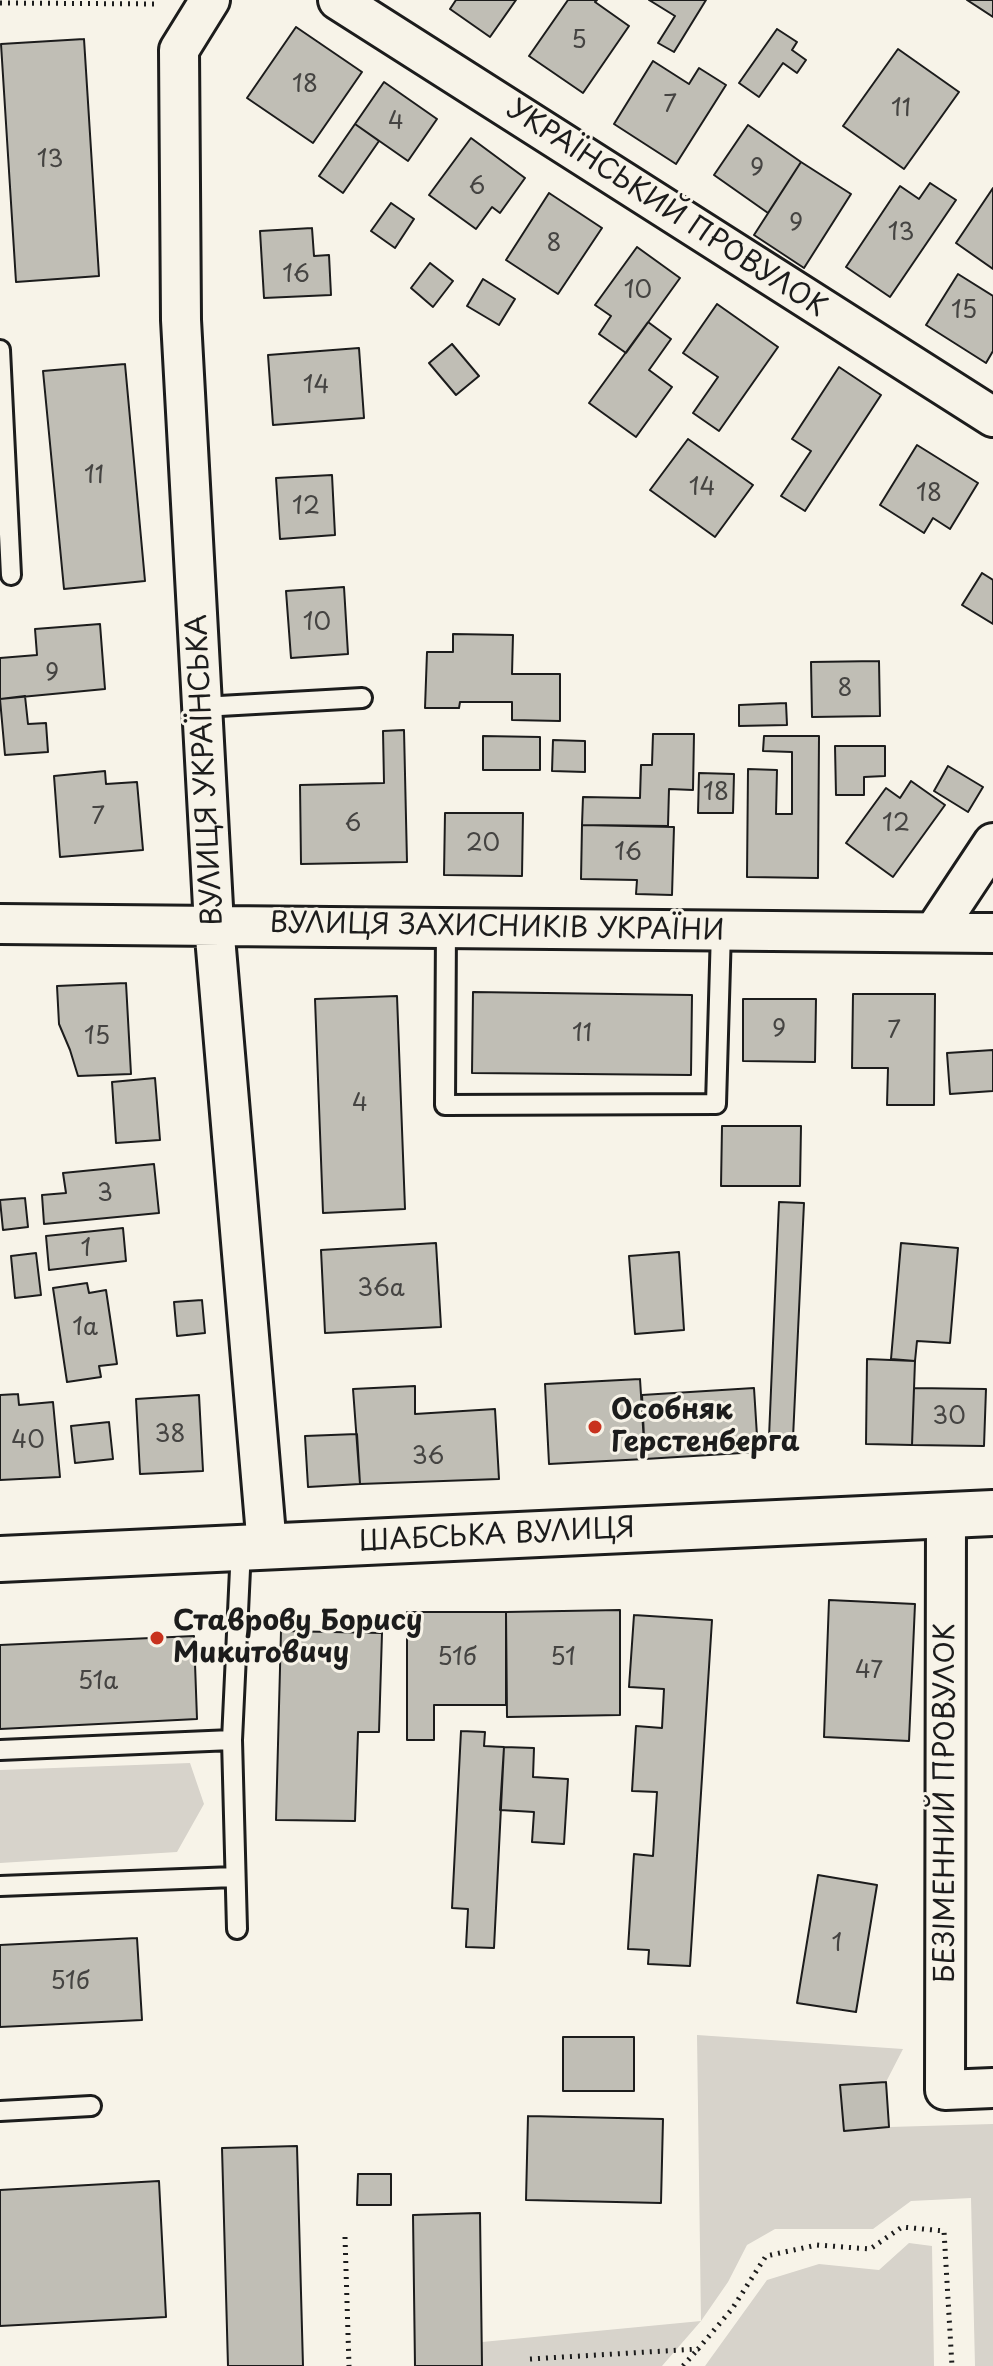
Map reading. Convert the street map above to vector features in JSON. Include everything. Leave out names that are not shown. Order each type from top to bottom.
[{"type":"main road","name":"ШАБСЬКА ВУЛИЦЯ","points":[[0,1559],[993,1513]]},
{"type":"street","name":"ВУЛИЦЯ УКРАЇНСЬКА","points":[[210,0],[179,50],[181,320],[214,925],[254,1547]]},
{"type":"street","name":"УКРАЇНСЬКИЙ ПРОВУЛОК","points":[[338,0],[993,417]]},
{"type":"street","points":[[934,932],[993,843]]},
{"type":"street","name":"ВУЛИЦЯ ЗАХИСНИКІВ УКРАЇНИ","points":[[0,924],[993,933]]},
{"type":"street","name":"БЕЗІМЕННИЙ ПРОВУЛОК","points":[[946,1516],[945,2090],[993,2088]]},
{"type":"lane","points":[[0,350],[11,575]]},
{"type":"lane","points":[[202,707],[362,698]]},
{"type":"lane","points":[[446,927],[445,1105],[716,1104],[721,930]]},
{"type":"lane","points":[[237,1929],[232,1740],[254,1547]]},
{"type":"lane","points":[[0,1750],[232,1740]]},
{"type":"lane","points":[[0,1886],[234,1877]]},
{"type":"lane","points":[[0,2111],[91,2106]]},
{"type":"path","points":[[0,3],[158,4]]},
{"type":"path","points":[[683,2366],[732,2309],[766,2256],[817,2245],[870,2249],[902,2227],[944,2231],[952,2366]]},
{"type":"path","points":[[345,2237],[349,2366]]},
{"type":"path","points":[[530,2359],[698,2349]]},
{"type":"shaded area","points":[[190,1763],[204,1804],[177,1852],[0,1863],[0,1770]]},
{"type":"shaded area","points":[[697,2035],[903,2049],[886,2082],[889,2127],[993,2124],[993,2366],[975,2366],[971,2198],[911,2201],[873,2229],[775,2229],[747,2245],[728,2282],[701,2321]]},
{"type":"shaded area","points":[[909,2243],[932,2246],[934,2366],[705,2366],[767,2280],[819,2264],[879,2270]]},
{"type":"shaded area","points":[[701,2321],[662,2366],[482,2366],[482,2342]]},
{"type":"building","points":[[456,0],[516,0],[490,37],[450,9]]},
{"type":"building","points":[[568,0],[597,0],[595,2],[629,26],[583,93],[529,56]]},
{"type":"building","points":[[649,0],[706,0],[674,52],[658,43],[675,16]]},
{"type":"building","points":[[967,0],[993,0],[993,17]]},
{"type":"building","points":[[296,27],[362,72],[313,143],[247,98]]},
{"type":"building","points":[[777,29],[797,42],[792,50],[806,60],[797,73],[783,63],[759,97],[739,83]]},
{"type":"building","points":[[84,39],[99,276],[16,282],[1,44]]},
{"type":"building","points":[[898,49],[959,92],[904,169],[843,126]]},
{"type":"building","points":[[653,61],[689,84],[699,68],[726,85],[676,164],[614,124]]},
{"type":"building","points":[[384,82],[437,119],[408,161],[355,124]]},
{"type":"building","points":[[355,124],[379,141],[343,193],[319,176]]},
{"type":"building","points":[[748,125],[801,162],[768,213],[714,175]]},
{"type":"building","points":[[471,138],[525,178],[500,213],[492,207],[476,229],[429,195]]},
{"type":"building","points":[[801,162],[851,194],[804,268],[754,235]]},
{"type":"building","points":[[930,183],[956,200],[890,297],[846,267],[900,186],[919,199]]},
{"type":"building","points":[[993,188],[993,269],[956,243]]},
{"type":"building","points":[[549,193],[602,228],[558,294],[506,260]]},
{"type":"building","points":[[391,203],[414,219],[395,248],[371,231]]},
{"type":"building","points":[[312,228],[314,256],[329,255],[331,295],[264,298],[260,231]]},
{"type":"building","points":[[637,247],[680,278],[626,353],[599,334],[611,316],[595,305]]},
{"type":"building","points":[[430,263],[453,281],[433,307],[411,288]]},
{"type":"building","points":[[958,274],[993,296],[993,351],[986,363],[926,325]]},
{"type":"building","points":[[483,279],[515,299],[499,325],[467,306]]},
{"type":"building","points":[[717,304],[778,347],[719,431],[693,413],[718,377],[683,353]]},
{"type":"building","points":[[648,322],[671,339],[649,370],[672,387],[636,437],[589,403]]},
{"type":"building","points":[[452,344],[479,376],[456,395],[429,363]]},
{"type":"building","points":[[359,348],[364,418],[273,425],[268,355]]},
{"type":"building","points":[[125,364],[145,581],[64,589],[43,371]]},
{"type":"building","points":[[839,367],[881,395],[805,511],[781,496],[811,451],[792,439]]},
{"type":"building","points":[[688,439],[753,485],[715,537],[650,490]]},
{"type":"building","points":[[917,445],[978,483],[950,529],[933,518],[924,533],[880,505]]},
{"type":"building","points":[[332,475],[335,535],[280,539],[276,478]]},
{"type":"building","points":[[982,573],[993,580],[993,624],[962,605]]},
{"type":"building","points":[[344,587],[348,654],[291,658],[286,591]]},
{"type":"building","points":[[100,624],[105,689],[0,699],[0,658],[37,655],[35,629]]},
{"type":"building","points":[[453,634],[513,635],[512,674],[560,674],[560,721],[512,720],[512,702],[460,702],[459,708],[425,708],[427,652],[453,652]]},
{"type":"building","points":[[879,661],[880,716],[812,717],[811,662]]},
{"type":"building","points":[[25,696],[28,724],[46,723],[48,752],[5,755],[0,699]]},
{"type":"building","points":[[786,703],[787,725],[739,726],[739,705]]},
{"type":"building","points":[[404,730],[407,862],[301,864],[300,785],[384,783],[383,731]]},
{"type":"building","points":[[653,734],[694,734],[693,790],[669,789],[668,826],[582,825],[583,797],[640,798],[641,765],[652,765]]},
{"type":"building","points":[[483,736],[540,737],[540,770],[483,770]]},
{"type":"building","points":[[764,736],[819,736],[818,878],[747,877],[748,769],[777,770],[776,814],[792,814],[792,752],[763,751]]},
{"type":"building","points":[[553,740],[585,741],[585,772],[552,771]]},
{"type":"building","points":[[835,746],[885,746],[885,776],[864,777],[864,795],[836,795]]},
{"type":"building","points":[[948,766],[983,787],[968,812],[934,791]]},
{"type":"building","points":[[105,771],[106,784],[137,782],[143,850],[60,857],[54,776]]},
{"type":"building","points":[[699,773],[734,774],[733,813],[698,813]]},
{"type":"building","points":[[911,781],[945,805],[893,877],[846,843],[886,788],[900,798]]},
{"type":"building","points":[[445,813],[523,813],[522,876],[444,875]]},
{"type":"building","points":[[582,825],[674,827],[672,895],[636,894],[637,880],[581,879]]},
{"type":"building","points":[[126,983],[131,1074],[78,1076],[59,1024],[57,986]]},
{"type":"building","points":[[473,992],[692,995],[691,1075],[472,1073]]},
{"type":"building","points":[[853,994],[935,994],[934,1105],[887,1105],[888,1068],[852,1068]]},
{"type":"building","points":[[397,996],[405,1209],[323,1213],[315,999]]},
{"type":"building","points":[[743,999],[816,999],[815,1062],[743,1061]]},
{"type":"building","points":[[993,1050],[993,1091],[950,1094],[947,1053]]},
{"type":"building","points":[[155,1078],[160,1140],[116,1143],[112,1082]]},
{"type":"building","points":[[722,1126],[801,1126],[800,1186],[721,1186]]},
{"type":"building","points":[[154,1164],[159,1213],[44,1224],[42,1195],[66,1193],[63,1173]]},
{"type":"building","points":[[25,1198],[28,1227],[3,1230],[0,1200]]},
{"type":"building","points":[[779,1202],[804,1203],[793,1438],[769,1437]]},
{"type":"building","points":[[123,1228],[126,1261],[49,1270],[46,1236]]},
{"type":"building","points":[[436,1243],[441,1327],[325,1333],[321,1250]]},
{"type":"building","points":[[901,1243],[958,1248],[950,1343],[917,1341],[915,1361],[891,1359]]},
{"type":"building","points":[[679,1252],[684,1330],[635,1334],[629,1256]]},
{"type":"building","points":[[36,1253],[41,1295],[15,1298],[11,1256]]},
{"type":"building","points":[[87,1283],[89,1293],[106,1290],[117,1364],[99,1366],[101,1377],[67,1382],[53,1288]]},
{"type":"building","points":[[202,1300],[205,1333],[177,1336],[174,1302]]},
{"type":"building","points":[[867,1359],[915,1361],[912,1445],[866,1444]]},
{"type":"building","name":"Особняк Герстенберга","points":[[640,1379],[645,1459],[549,1464],[545,1384]]},
{"type":"building","points":[[415,1386],[415,1414],[495,1409],[499,1479],[360,1484],[353,1389]]},
{"type":"building","points":[[754,1388],[758,1452],[645,1459],[642,1395]]},
{"type":"building","points":[[914,1388],[986,1389],[984,1446],[912,1445]]},
{"type":"building","points":[[18,1394],[19,1405],[53,1402],[60,1477],[0,1480],[0,1395]]},
{"type":"building","points":[[199,1395],[203,1471],[140,1474],[136,1399]]},
{"type":"building","points":[[109,1422],[113,1459],[75,1463],[71,1426]]},
{"type":"building","points":[[357,1434],[360,1484],[308,1487],[305,1436]]},
{"type":"building","points":[[829,1600],[915,1604],[909,1741],[824,1737]]},
{"type":"building","points":[[620,1610],[620,1715],[507,1717],[506,1612]]},
{"type":"building","points":[[407,1612],[506,1612],[506,1705],[434,1705],[434,1740],[407,1740]]},
{"type":"building","points":[[634,1615],[712,1620],[690,1966],[648,1964],[649,1950],[628,1949],[634,1854],[653,1856],[657,1792],[632,1791],[636,1726],[662,1728],[664,1689],[629,1687]]},
{"type":"building","points":[[281,1631],[382,1633],[379,1732],[358,1732],[355,1821],[276,1820]]},
{"type":"building","points":[[194,1636],[197,1719],[0,1729],[0,1645]]},
{"type":"building","points":[[461,1731],[485,1732],[484,1746],[504,1747],[494,1948],[466,1947],[468,1909],[452,1908]]},
{"type":"building","points":[[504,1747],[534,1748],[533,1777],[568,1779],[564,1844],[532,1842],[534,1812],[500,1810]]},
{"type":"building","points":[[818,1875],[877,1885],[856,2012],[797,2003]]},
{"type":"building","points":[[137,1938],[142,2020],[0,2027],[0,1945]]},
{"type":"building","points":[[563,2037],[634,2037],[634,2091],[563,2091]]},
{"type":"building","points":[[886,2082],[889,2127],[844,2131],[840,2085]]},
{"type":"building","points":[[528,2116],[663,2119],[661,2203],[526,2200]]},
{"type":"building","points":[[297,2146],[303,2366],[228,2366],[222,2148]]},
{"type":"building","points":[[358,2174],[391,2174],[391,2205],[357,2205]]},
{"type":"building","points":[[159,2181],[166,2317],[0,2326],[0,2190]]},
{"type":"building","points":[[480,2213],[482,2366],[415,2366],[413,2215]]},
{"type":"place","name":"Особняк Герстенберга","points":[[595,1427]]},
{"type":"place","name":"Ставрову Борису Микитовичу","points":[[157,1638]]}]
